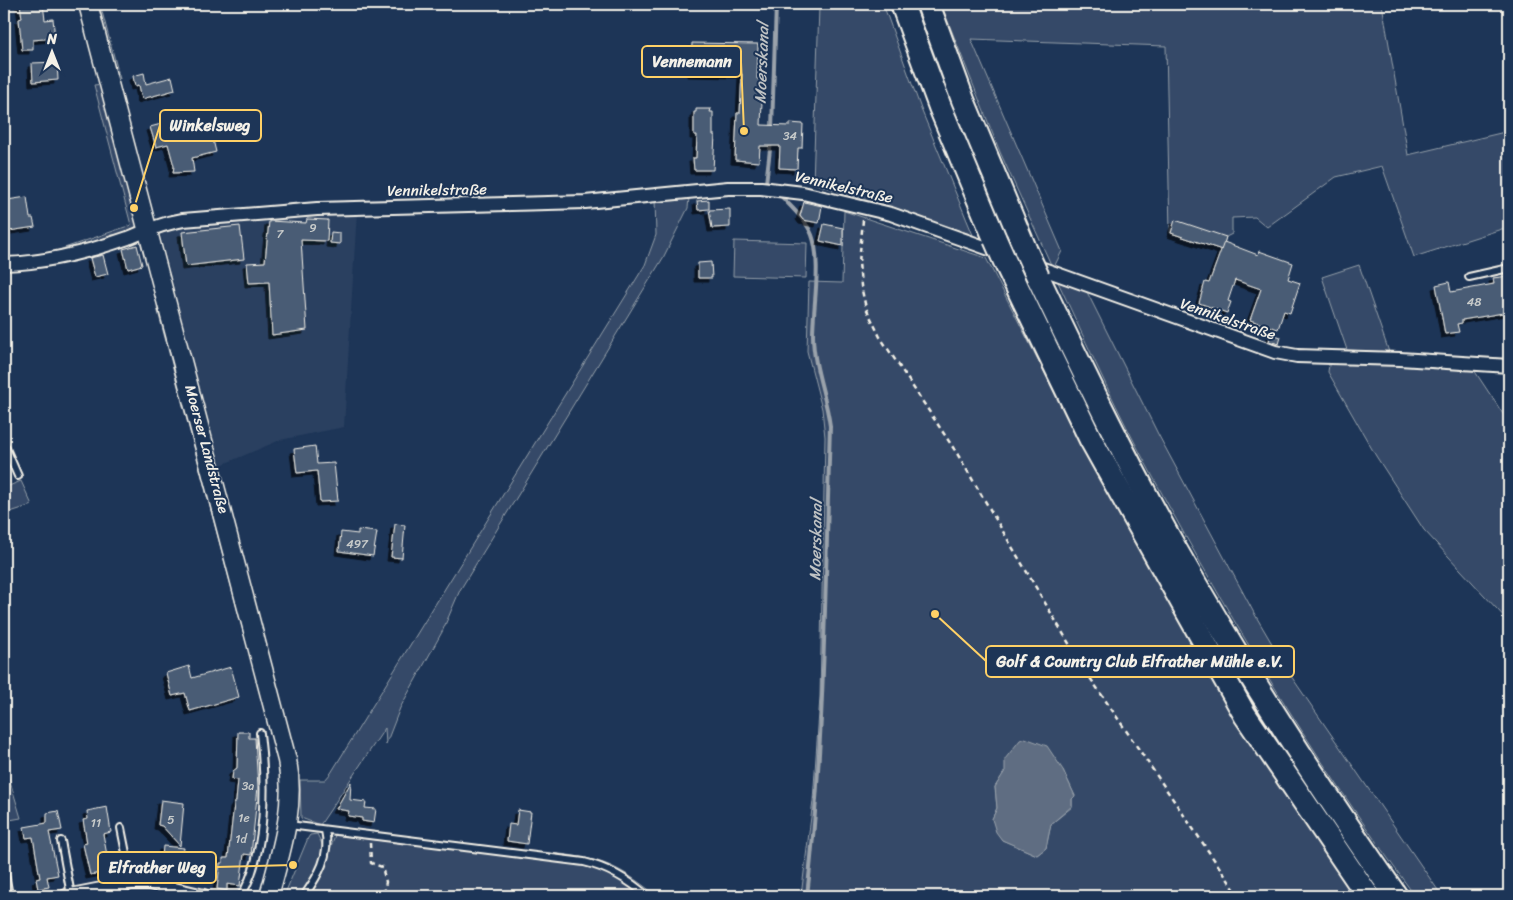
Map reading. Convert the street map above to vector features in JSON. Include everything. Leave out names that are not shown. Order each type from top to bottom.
[{"type":"highway","points":[[902,4],[940,107],[994,239],[1091,440],[1245,715],[1368,896]]},
{"type":"highway","points":[[928,4],[963,100],[1026,251],[1113,432],[1176,550],[1260,692],[1343,820],[1396,896]]},
{"type":"main road","name":"Moerser Landstraße","points":[[88,4],[283,742],[291,784],[288,824],[270,896]]},
{"type":"street","name":"Vennikelstraße","points":[[4,264],[44,261],[61,257],[129,237],[148,228],[183,220],[317,209],[586,202],[728,188],[783,190],[865,207],[919,222],[1098,290],[1275,352],[1297,356],[1400,359],[1509,366]]},
{"type":"street","points":[[69,896],[111,892],[132,883],[149,883],[176,892],[204,896]]},
{"type":"lane","points":[[1469,277],[1509,268]]},
{"type":"lane","points":[[4,444],[18,476]]},
{"type":"lane","points":[[240,896],[247,888],[259,843],[264,778],[260,733]]},
{"type":"lane","points":[[288,824],[584,862],[599,865],[624,877],[648,896]]},
{"type":"lane","points":[[121,828],[132,883]]},
{"type":"lane","points":[[304,896],[320,870],[325,856],[327,848],[324,830]]},
{"type":"lane","points":[[61,841],[69,896]]},
{"type":"lane","points":[[4,868],[9,896]]},
{"type":"path","points":[[865,207],[859,262],[866,308],[880,337],[958,455],[1084,669],[1239,896]]},
{"type":"path","points":[[370,836],[371,863],[382,867],[386,882],[383,896]]},
{"type":"shaded area","points":[[96,4],[100,4],[120,79],[113,69]]},
{"type":"shaded area","points":[[769,4],[883,4],[921,109],[973,235],[813,183],[819,7]]},
{"type":"shaded area","points":[[941,4],[1382,4],[1408,155],[1509,131],[1509,232],[1508,227],[1414,257],[1382,166],[1336,177],[1267,227],[1255,217],[1232,218],[1232,234],[1226,237],[1222,250],[1170,233],[1166,46],[971,39],[1062,251],[1053,269],[1000,152]]},
{"type":"shaded area","points":[[103,84],[137,225],[133,230],[124,234],[112,235],[64,253],[50,253],[131,225],[94,85]]},
{"type":"shaded area","points":[[689,198],[688,208],[663,258],[460,590],[442,632],[400,708],[386,744],[385,728],[320,825],[301,818],[300,780],[325,780],[331,773],[645,265],[656,235],[655,199]]},
{"type":"shaded area","points":[[357,211],[344,427],[280,440],[219,466],[160,233],[163,229],[171,227]]},
{"type":"shaded area","points":[[844,211],[986,258],[1082,446],[1358,896],[801,896],[813,801],[820,697],[825,437],[822,409],[807,351],[809,282],[842,283]],"holes":[[[1063,770],[1075,796],[1072,799],[1072,807],[1051,824],[1046,848],[1037,855],[1002,840],[992,819],[997,808],[995,787],[1005,771]]]},
{"type":"shaded area","points":[[734,241],[807,243],[806,278],[733,276]]},
{"type":"shaded area","points":[[1359,265],[1389,352],[1347,350],[1322,277]]},
{"type":"shaded area","points":[[1057,280],[1086,290],[1158,434],[1254,613],[1291,676],[1442,896],[1415,896],[1339,788],[1268,676],[1200,563],[1137,447]]},
{"type":"shaded area","points":[[163,306],[251,639],[246,642],[157,308]]},
{"type":"shaded area","points":[[1334,361],[1472,367],[1509,423],[1509,622],[1424,530],[1376,456],[1328,372],[1329,365]]},
{"type":"shaded area","points":[[21,481],[32,505],[4,514],[4,488]]},
{"type":"shaded area","points":[[1025,738],[1047,746],[1063,770],[1075,796],[1072,799],[1072,806],[1051,824],[1046,848],[1037,855],[1002,840],[996,832],[992,819],[997,808],[995,787],[1005,771],[1005,759],[1020,740]]},
{"type":"shaded area","points":[[4,761],[21,818],[4,821]]},
{"type":"shaded area","points":[[317,834],[323,846],[318,868],[300,896],[284,896],[308,838],[310,835]]},
{"type":"shaded area","points":[[335,835],[583,865],[615,877],[644,896],[307,896],[322,872]]},
{"type":"shaded area","points":[[543,852],[577,856],[604,863],[628,875],[657,896],[651,896],[627,876],[607,866]]},
{"type":"building","points":[[20,4],[43,4],[45,20],[53,19],[55,38],[33,40],[33,50],[22,50],[19,19],[22,18]]},
{"type":"building","points":[[692,43],[758,44],[757,79],[763,79],[761,125],[790,126],[790,123],[803,124],[802,148],[798,148],[797,169],[779,168],[780,146],[760,146],[759,162],[735,160],[737,113],[740,113],[742,74],[691,73]]},
{"type":"building","points":[[57,62],[58,80],[33,82],[32,63]]},
{"type":"building","points":[[144,73],[146,84],[172,77],[175,90],[142,99],[139,85],[135,86],[133,76]]},
{"type":"building","points":[[696,109],[711,109],[710,112],[713,112],[713,135],[715,135],[713,170],[694,170],[693,158],[696,158],[697,135],[694,135],[694,112],[696,112]]},
{"type":"building","points":[[199,114],[206,141],[213,140],[216,152],[192,158],[194,172],[173,173],[174,166],[168,144],[156,147],[150,127]]},
{"type":"building","points":[[27,197],[30,218],[33,218],[35,227],[9,231],[7,200]]},
{"type":"building","points":[[709,200],[709,209],[698,210],[697,201]]},
{"type":"building","points":[[804,202],[822,206],[819,223],[803,220],[800,216]]},
{"type":"building","points":[[730,209],[730,227],[712,228],[709,210]]},
{"type":"building","points":[[307,219],[328,220],[327,241],[301,240],[307,330],[272,335],[269,282],[249,283],[247,263],[265,262],[269,221],[306,223]]},
{"type":"building","points":[[1175,220],[1226,237],[1222,250],[1171,233]]},
{"type":"building","points":[[824,224],[843,228],[843,246],[820,241]]},
{"type":"building","points":[[240,226],[244,259],[186,266],[182,232]]},
{"type":"building","points":[[331,232],[340,233],[340,244],[330,243]]},
{"type":"building","points":[[1224,242],[1258,255],[1259,251],[1293,263],[1288,279],[1300,283],[1290,313],[1284,311],[1278,329],[1250,320],[1261,289],[1235,280],[1228,301],[1231,302],[1227,313],[1199,303],[1205,282],[1209,283]]},
{"type":"building","points":[[137,245],[142,265],[128,269],[123,249]]},
{"type":"building","points":[[103,255],[108,274],[95,277],[90,258]]},
{"type":"building","points":[[711,262],[712,278],[698,278],[698,263]]},
{"type":"building","points":[[1509,276],[1509,312],[1462,320],[1462,323],[1457,324],[1459,332],[1445,334],[1436,285],[1449,282],[1451,292],[1494,284],[1493,278]]},
{"type":"building","points":[[1271,334],[1281,337],[1279,344],[1269,341]]},
{"type":"building","points":[[315,446],[317,464],[334,463],[338,501],[320,502],[317,471],[297,473],[294,449]]},
{"type":"building","points":[[395,524],[405,525],[402,558],[391,557]]},
{"type":"building","points":[[358,530],[377,532],[373,556],[339,551],[341,532],[358,534]]},
{"type":"building","points":[[189,666],[192,678],[231,667],[239,697],[190,711],[185,693],[172,696],[166,673]]},
{"type":"building","points":[[238,732],[249,732],[249,738],[255,738],[258,787],[251,855],[244,854],[240,886],[227,884],[227,891],[217,889],[220,863],[223,863],[223,858],[228,858],[234,804],[236,801],[238,780],[232,779],[233,771],[237,768]]},
{"type":"building","points":[[351,782],[350,800],[366,802],[365,808],[376,809],[374,823],[362,821],[362,818],[348,816],[349,811],[336,809]]},
{"type":"building","points":[[161,800],[184,803],[180,846],[162,826],[158,825]]},
{"type":"building","points":[[107,807],[111,832],[103,834],[110,871],[90,875],[83,844],[87,843],[83,820],[88,819],[87,811]]},
{"type":"building","points":[[518,810],[531,812],[527,844],[507,841],[509,824],[516,825]]},
{"type":"building","points":[[58,811],[62,830],[49,832],[58,875],[47,877],[49,887],[38,889],[36,879],[40,878],[33,837],[26,838],[24,827],[47,823],[47,813]]},
{"type":"building","points":[[163,846],[184,848],[181,870],[161,868]]},
{"type":"waterway","name":"Moerskanal","points":[[772,129],[776,4]]},
{"type":"waterway","name":"Moerskanal","points":[[766,183],[771,141]]},
{"type":"waterway","name":"Moerskanal","points":[[781,196],[806,224],[815,246],[817,271],[813,335],[817,369],[830,426],[821,720],[807,896]]},
{"type":"place","name":"Vennemann","points":[[744,131]]},
{"type":"place","name":"Winkelsweg","points":[[134,208]]},
{"type":"place","name":"Golf & Country Club Elfrather Mühle e.V.","points":[[935,614]]},
{"type":"place","name":"Elfrather Weg","points":[[293,865]]}]
